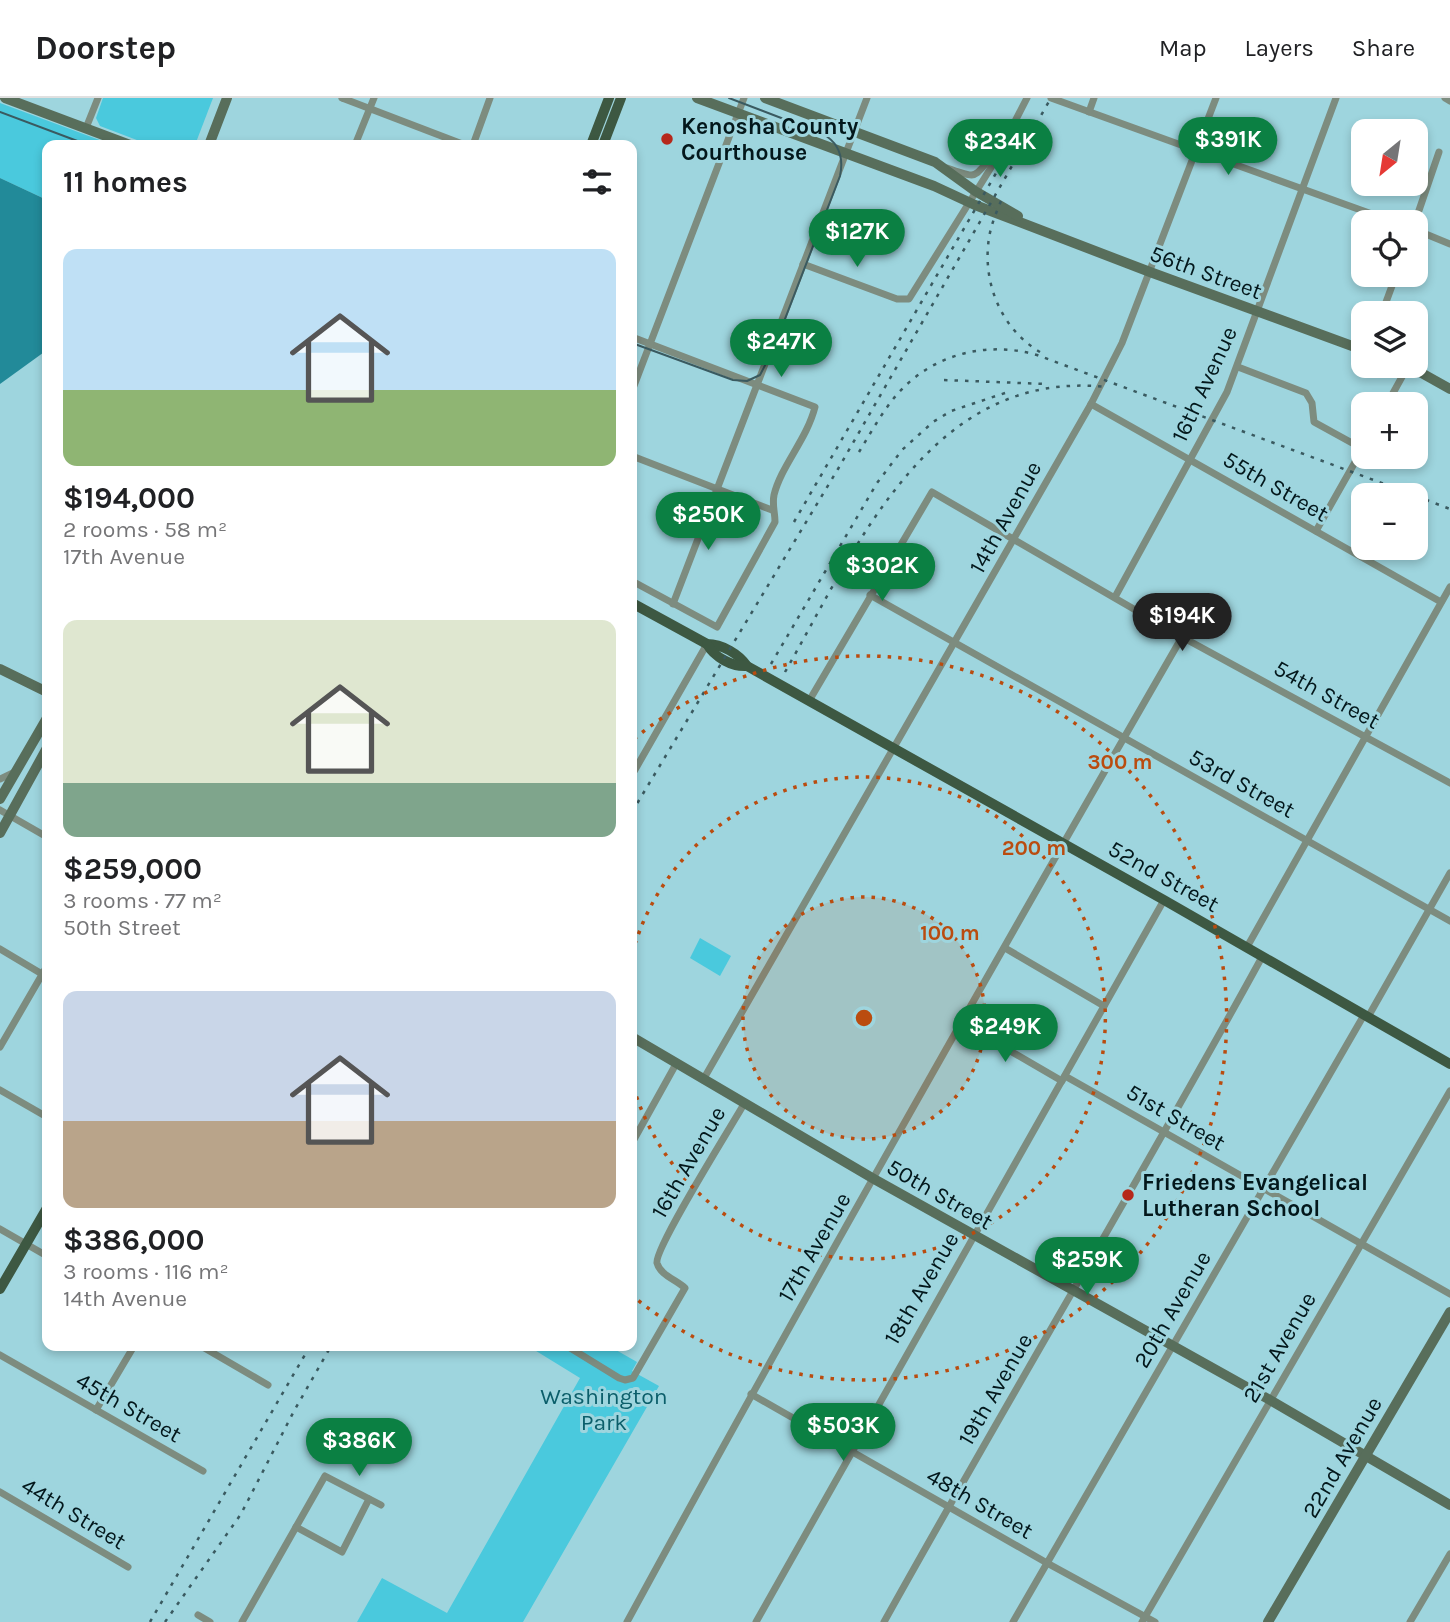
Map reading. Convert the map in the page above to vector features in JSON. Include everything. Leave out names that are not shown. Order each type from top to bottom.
[{"type":"main road","points":[[593,140],[609,98]]},
{"type":"main road","points":[[605,140],[621,98]]},
{"type":"main road","name":"52nd Street","points":[[637,606],[707,644],[711,652],[737,666],[747,666],[1450,1064]]},
{"type":"main road","points":[[0,1289],[42,1217]]},
{"type":"street","points":[[5,98],[117,140]]},
{"type":"street","points":[[86,128],[98,98]]},
{"type":"street","points":[[211,140],[227,98]]},
{"type":"street","points":[[342,98],[452,140]]},
{"type":"street","points":[[357,140],[374,98]]},
{"type":"street","points":[[475,140],[490,98]]},
{"type":"street","name":"56th Street","points":[[697,98],[1351,347]]},
{"type":"street","points":[[637,378],[744,98]]},
{"type":"street","name":"56th Street","points":[[765,98],[943,166],[975,191],[1036,227]]},
{"type":"street","points":[[673,604],[867,98]]},
{"type":"street","points":[[803,264],[897,299],[907,300],[913,295],[992,166],[1027,98]]},
{"type":"street","points":[[1051,98],[1362,210]]},
{"type":"street","points":[[1089,112],[1094,98]]},
{"type":"street","name":"14th Avenue","points":[[703,1080],[1091,404],[1122,343],[1216,98]]},
{"type":"street","name":"16th Avenue","points":[[1115,597],[1227,393],[1336,98]]},
{"type":"street","points":[[1445,98],[1450,101]]},
{"type":"street","points":[[943,166],[968,176],[975,175],[997,152]]},
{"type":"street","points":[[1419,210],[1439,152]]},
{"type":"street","points":[[1428,235],[1450,244]]},
{"type":"street","points":[[637,339],[815,407],[811,423],[775,492],[772,510],[775,522],[717,627],[637,584]]},
{"type":"street","points":[[1238,367],[1306,393],[1312,403],[1314,422],[1351,442]]},
{"type":"street","points":[[1428,377],[1450,389]]},
{"type":"street","name":"55th Street","points":[[1091,404],[1441,602]]},
{"type":"street","points":[[637,458],[772,510]]},
{"type":"street","points":[[1316,531],[1352,469]]},
{"type":"street","name":"54th Street","points":[[870,595],[932,492],[1182,637],[1450,783]]},
{"type":"street","points":[[1247,947],[1450,587]]},
{"type":"street","points":[[809,701],[870,595]]},
{"type":"street","name":"53rd Street","points":[[870,595],[1450,920]]},
{"type":"street","name":"17th Avenue","points":[[627,1622],[751,1394],[1062,843],[1182,637]]},
{"type":"street","points":[[637,766],[707,644]]},
{"type":"street","points":[[0,669],[42,690]]},
{"type":"street","points":[[0,799],[42,727]]},
{"type":"street","points":[[0,833],[5,813],[42,756]]},
{"type":"street","points":[[0,779],[16,771]]},
{"type":"street","points":[[5,813],[42,834]]},
{"type":"street","name":"20th Avenue","points":[[1013,1622],[1450,873]]},
{"type":"street","name":"18th Avenue","points":[[756,1622],[850,1451],[1164,900]]},
{"type":"street","points":[[1005,948],[1104,1006]]},
{"type":"street","points":[[0,949],[42,973]]},
{"type":"street","name":"19th Avenue","points":[[884,1622],[1165,1133],[1262,957]]},
{"type":"street","points":[[0,1047],[42,980]]},
{"type":"street","name":"51st Street","points":[[962,1023],[1165,1133],[1450,1294]]},
{"type":"street","name":"50th Street","points":[[637,1040],[973,1236],[1270,1400],[1450,1505]]},
{"type":"street","points":[[637,1134],[676,1064]]},
{"type":"street","points":[[0,1090],[42,1114]]},
{"type":"street","name":"21st Avenue","points":[[1144,1619],[1450,1091]]},
{"type":"street","name":"16th Avenue","points":[[574,1351],[620,1378],[633,1378],[685,1288],[662,1272],[657,1264],[657,1257],[744,1104]]},
{"type":"street","points":[[0,1229],[42,1253]]},
{"type":"street","name":"22nd Avenue","points":[[1268,1622],[1450,1312]]},
{"type":"street","points":[[96,1410],[131,1351]]},
{"type":"street","points":[[210,1351],[268,1385]]},
{"type":"street","name":"45th Street","points":[[0,1355],[203,1471]]},
{"type":"street","name":"48th Street","points":[[751,1394],[1144,1619],[1155,1622]]},
{"type":"street","points":[[242,1622],[325,1476],[381,1505]]},
{"type":"street","name":"44th Street","points":[[0,1492],[128,1567]]},
{"type":"street","points":[[296,1527],[342,1552],[369,1499]]},
{"type":"street","points":[[1410,1622],[1450,1554]]},
{"type":"street","points":[[198,1615],[210,1622]]},
{"type":"green space","points":[[103,98],[213,98],[197,140],[137,140],[100,126],[96,118]]},
{"type":"green space","points":[[0,103],[100,140],[42,140],[42,198],[0,178]]},
{"type":"green space","points":[[700,938],[731,956],[720,976],[690,958]]},
{"type":"green space","name":"Washington Park","points":[[536,1351],[618,1351],[637,1362],[632,1371],[659,1386],[523,1622],[357,1622],[382,1578],[447,1613],[580,1378]]},
{"type":"shaded area","points":[[0,178],[42,198],[42,354],[0,384]]},
{"type":"tram line","points":[[637,345],[733,380],[747,381],[760,375],[773,350],[840,176],[841,157],[833,142],[823,134],[729,98]]},
{"type":"tram line","points":[[0,112],[75,140]]},
{"type":"railway","points":[[637,804],[838,469],[1051,98]]},
{"type":"railway","points":[[794,522],[1017,137]]},
{"type":"railway","points":[[1001,201],[989,238],[992,287],[997,303],[1015,331],[1040,352]]},
{"type":"railway","points":[[859,452],[894,398],[924,371],[959,355],[998,349],[1037,355],[1382,483]]},
{"type":"railway","points":[[944,380],[1046,384]]},
{"type":"railway","points":[[785,672],[872,521],[907,475],[947,436],[993,406],[1046,389],[1107,387]]},
{"type":"railway","points":[[771,664],[877,483],[902,450],[933,422],[951,411],[1011,391]]},
{"type":"railway","points":[[1428,501],[1450,509]]},
{"type":"railway","points":[[150,1622],[307,1351]]},
{"type":"railway","points":[[165,1622],[241,1514],[328,1351]]},
{"type":"place","name":"Kenosha County Courthouse","points":[[667,139]]},
{"type":"place","name":"Friedens Evangelical Lutheran School","points":[[1128,1195]]}]
